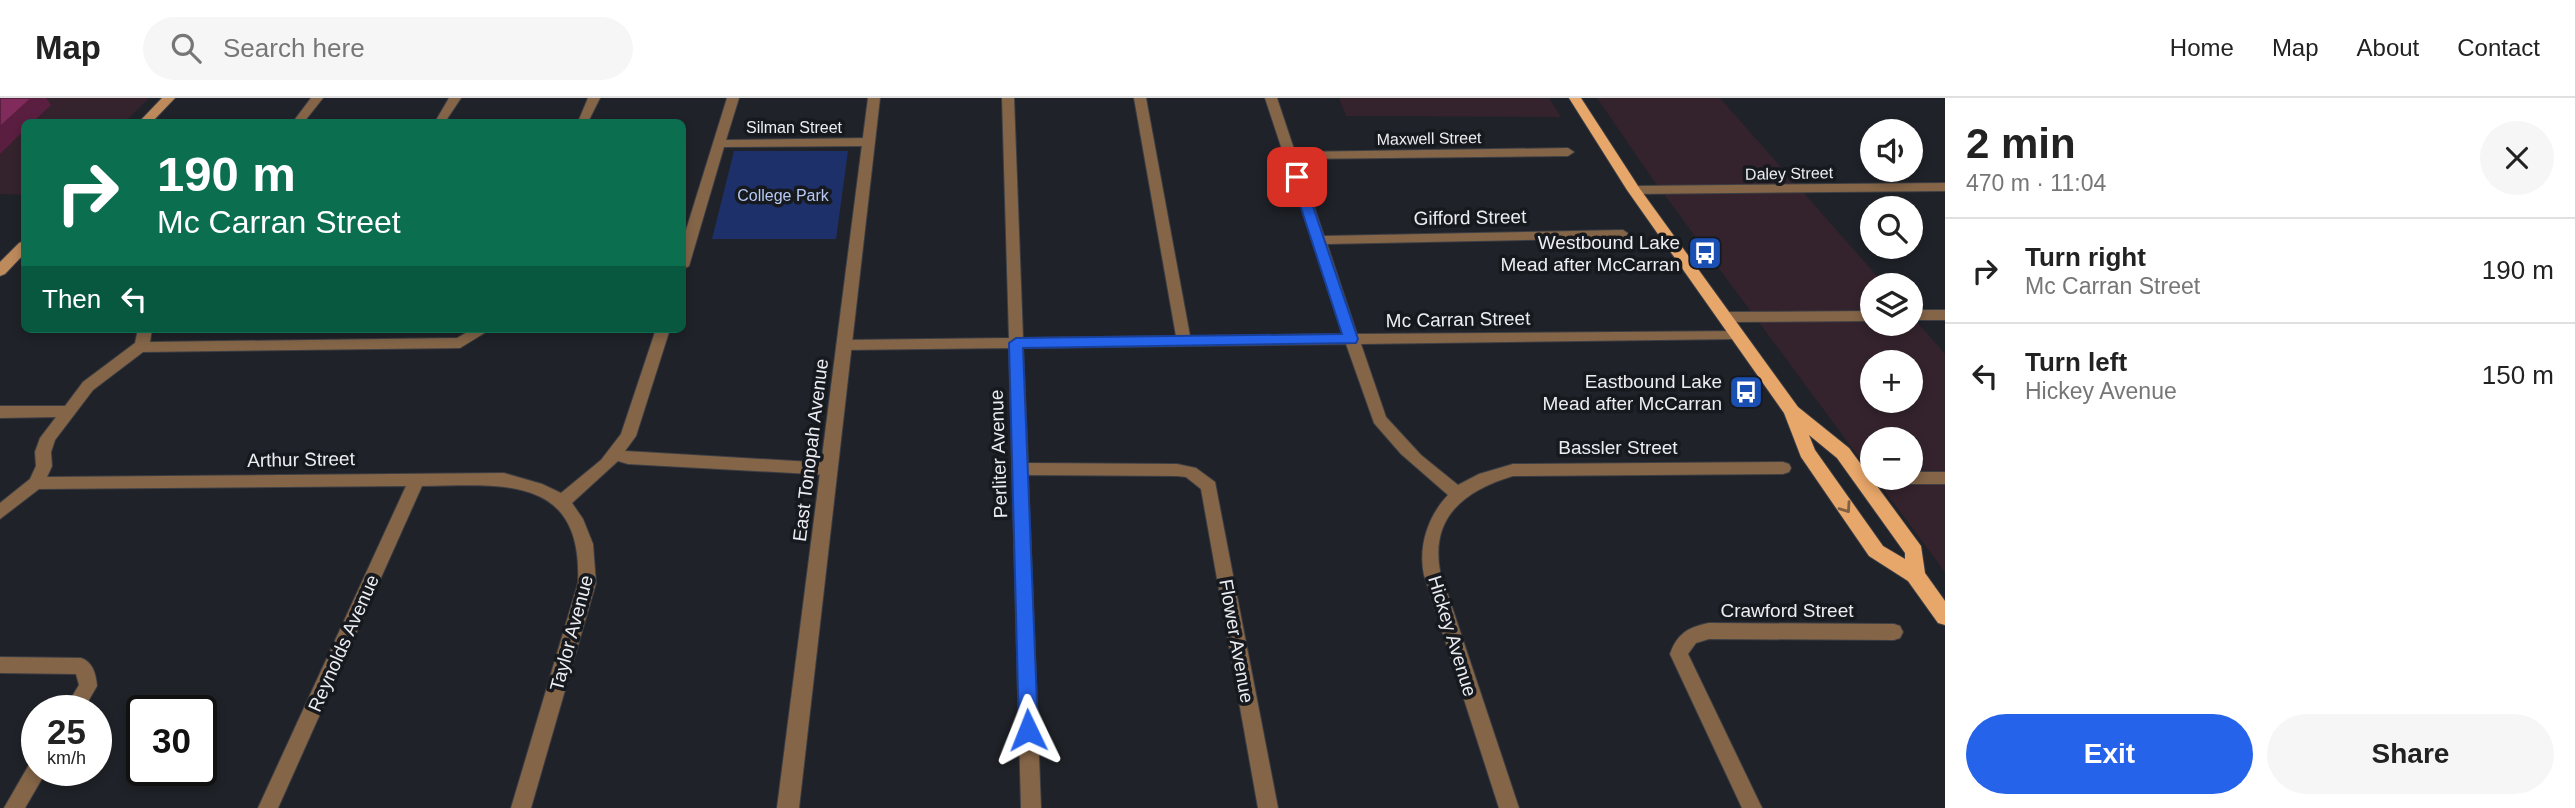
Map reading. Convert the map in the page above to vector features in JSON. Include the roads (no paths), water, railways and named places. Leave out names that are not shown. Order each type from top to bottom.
[{"type":"main road","points":[[148,119],[169,98]]},
{"type":"main road","points":[[1575,98],[1634,190],[1792,411],[1843,453],[1860,477]]},
{"type":"main road","points":[[2,267],[21,249]]},
{"type":"main road","points":[[1792,411],[1807,452],[1875,551],[1916,575],[1945,617]]},
{"type":"main road","points":[[1870,490],[1914,551],[1916,575]]},
{"type":"street","points":[[300,119],[317,98]]},
{"type":"street","points":[[442,119],[455,98]]},
{"type":"street","points":[[584,119],[594,98]]},
{"type":"street","points":[[686,253],[733,98]]},
{"type":"street","name":"East Tonopah Avenue","points":[[788,808],[874,98]]},
{"type":"street","name":"Perliter Avenue","points":[[1008,98],[1031,808]]},
{"type":"street","points":[[1140,98],[1184,341]]},
{"type":"street","points":[[1271,98],[1379,419],[1397,443],[1424,469],[1458,494]]},
{"type":"street","name":"Silman Street","points":[[719,144],[868,142]]},
{"type":"street","name":"Maxwell Street","points":[[1290,156],[1568,152]]},
{"type":"street","name":"Daley Street","points":[[1634,190],[1945,187]]},
{"type":"street","name":"Gifford Street","points":[[1318,240],[1623,234]]},
{"type":"street","points":[[1923,315],[1945,315]]},
{"type":"street","points":[[1725,317],[1860,316]]},
{"type":"street","points":[[0,512],[36,483],[44,466],[43,452],[48,438],[88,386],[140,347],[145,333]]},
{"type":"street","points":[[140,347],[460,343],[479,333]]},
{"type":"street","points":[[560,503],[607,464],[632,426],[662,333]]},
{"type":"street","name":"Mc Carran Street","points":[[844,345],[1737,334]]},
{"type":"street","points":[[0,412],[69,411]]},
{"type":"street","points":[[614,454],[628,458],[829,469]]},
{"type":"street","name":"Bassler Street","points":[[1458,494],[1477,482],[1523,469],[1783,468]]},
{"type":"street","name":"Flower Avenue","points":[[1020,469],[1177,470],[1199,478],[1209,486],[1268,808]]},
{"type":"street","name":"Reynolds Avenue","points":[[268,808],[418,478]]},
{"type":"street","points":[[1923,478],[1945,478]]},
{"type":"street","name":"Arthur Street","points":[[36,483],[504,479],[547,493],[560,503]]},
{"type":"street","name":"Hickey Avenue","points":[[1458,494],[1442,513],[1434,530],[1430,564],[1509,808]]},
{"type":"street","name":"Taylor Avenue","points":[[521,808],[587,583],[590,558],[576,519],[560,503]]},
{"type":"street","name":"Crawford Street","points":[[1752,808],[1679,654],[1683,642],[1694,634],[1709,631],[1894,632]]},
{"type":"street","points":[[0,665],[81,666],[87,675],[88,686],[82,695]]},
{"type":"street","points":[[14,808],[27,786]]},
{"type":"place","name":"Westbound Lake Mead after McCarran","points":[[1705,253]]},
{"type":"place","name":"Eastbound Lake Mead after McCarran","points":[[1746,392]]},
{"type":"park label","name":"College Park","points":[[783,195]]}]
